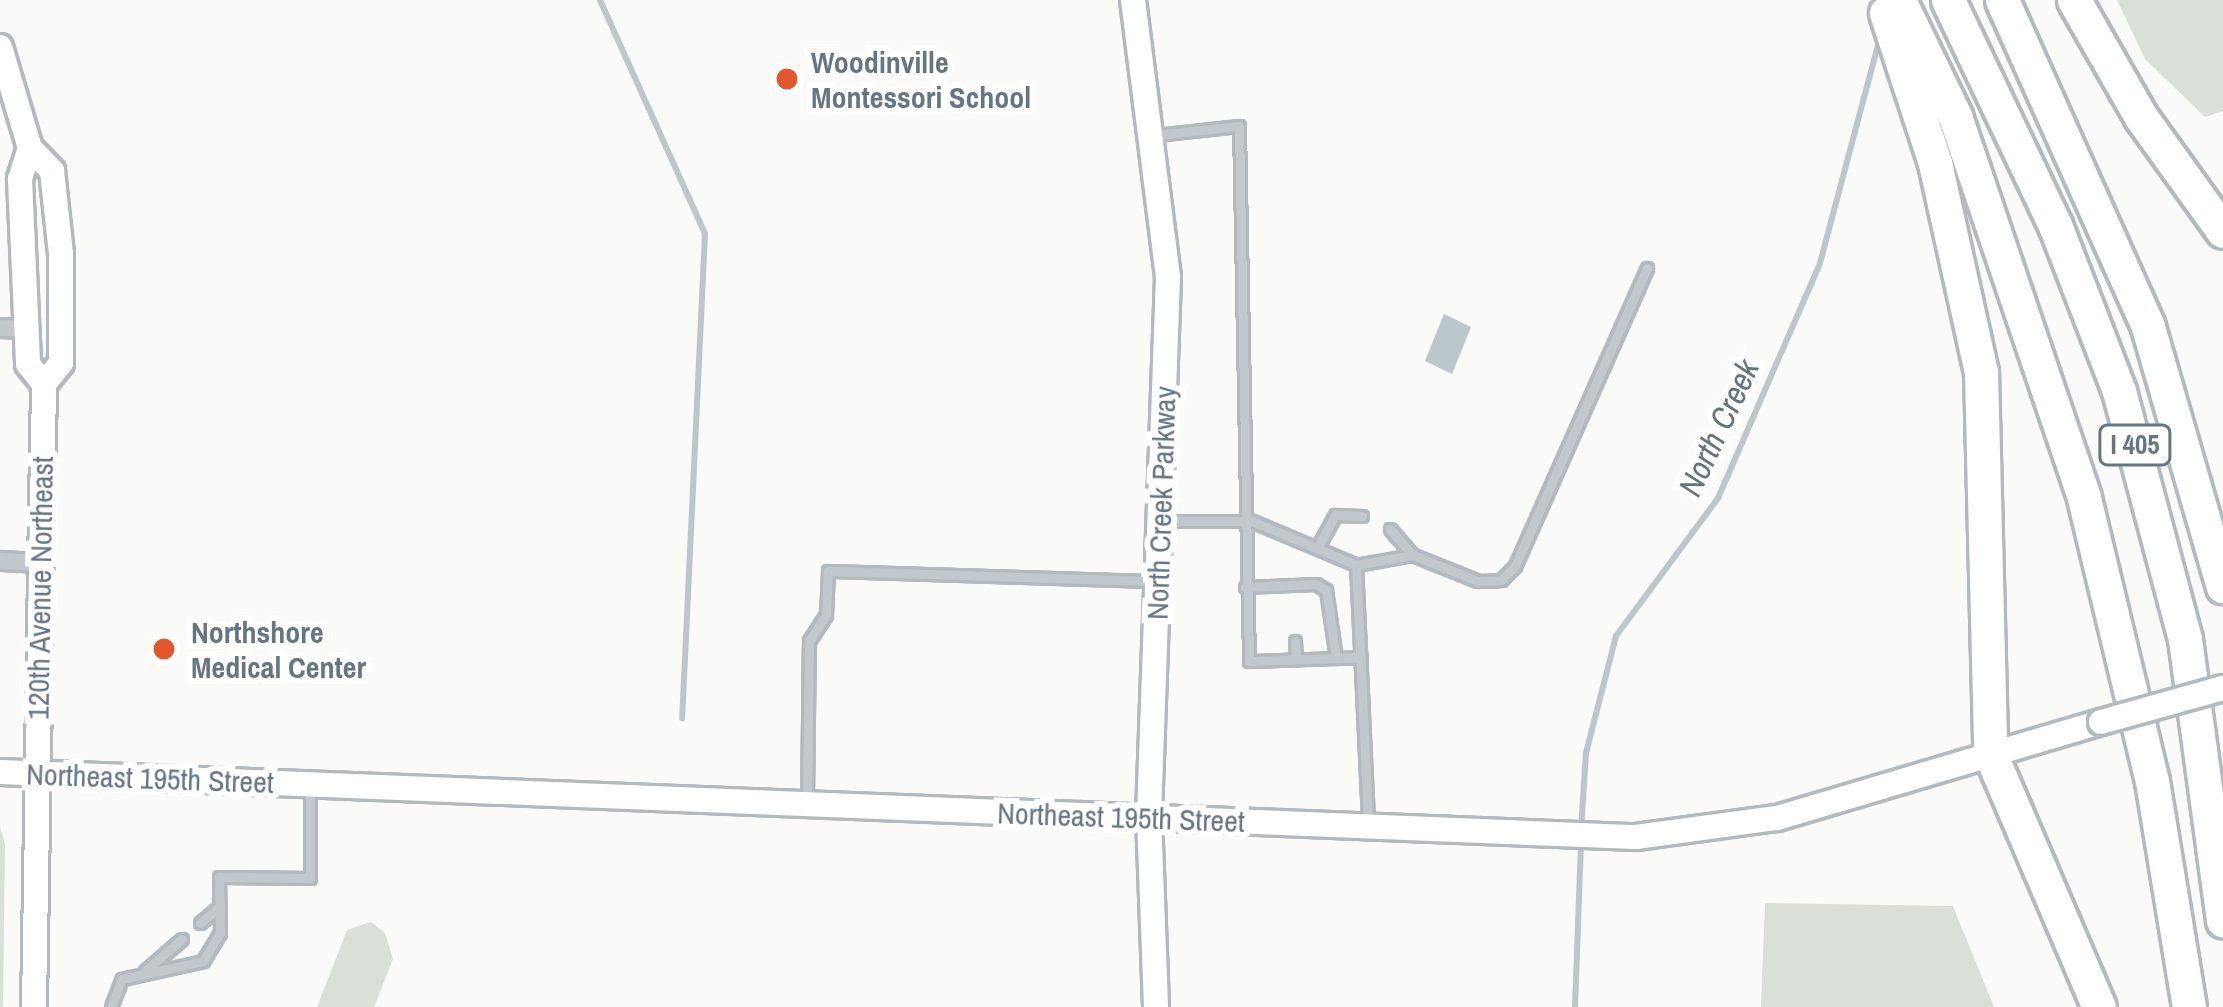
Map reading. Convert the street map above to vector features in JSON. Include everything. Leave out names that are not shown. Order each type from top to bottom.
[{"type":"highway","points":[[1882,0],[1970,295],[1981,372],[1990,753],[2099,1007]]},
{"type":"highway","points":[[1899,0],[1922,46],[2014,277],[2084,498],[2152,781],[2189,1007]]},
{"type":"highway","name":"I 405","points":[[1948,0],[2055,225],[2125,412],[2186,638],[2223,920]]},
{"type":"highway","name":"I 405","points":[[1966,0],[2061,200],[2133,381],[2194,603],[2223,779]]},
{"type":"highway","name":"I 405","points":[[2002,0],[2148,327],[2223,586]]},
{"type":"highway","name":"I 405","points":[[2020,0],[2134,248],[2223,513]]},
{"type":"highway","points":[[2074,0],[2141,117],[2223,231]]},
{"type":"main road","name":"North Creek Parkway","points":[[1133,0],[1156,135],[1168,277],[1149,816],[1156,1007]]},
{"type":"main road","name":"120th Avenue Northeast","points":[[0,47],[30,148],[52,170],[58,200],[61,364],[44,384],[34,1007]]},
{"type":"main road","name":"120th Avenue Northeast","points":[[30,148],[20,179],[28,364],[44,384]]},
{"type":"main road","name":"Northeast 195th Street","points":[[0,772],[1607,835],[1756,822],[2223,688]]},
{"type":"street","points":[[0,328],[28,329]]},
{"type":"street","points":[[0,561],[41,562]]},
{"type":"lane","points":[[1156,135],[1239,126],[1252,521],[1245,587],[1249,661],[1361,657]]},
{"type":"lane","points":[[1390,529],[1413,554],[1478,581],[1501,580],[1515,566],[1647,268]]},
{"type":"lane","points":[[1317,548],[1335,515],[1362,517]]},
{"type":"lane","points":[[1160,521],[1252,521],[1356,565],[1413,554]]},
{"type":"lane","points":[[1356,565],[1368,829]]},
{"type":"lane","points":[[807,806],[809,641],[826,615],[828,571],[1158,582]]},
{"type":"lane","points":[[1245,587],[1316,584],[1332,600],[1336,658]]},
{"type":"lane","points":[[1292,585],[1292,602]]},
{"type":"lane","points":[[1295,641],[1296,659]]},
{"type":"lane","points":[[111,1007],[122,979],[178,972],[203,961],[220,932],[219,877],[310,878],[310,784]]},
{"type":"lane","points":[[200,923],[220,906]]},
{"type":"lane","points":[[143,973],[182,939]]},
{"type":"shaded area","points":[[2117,0],[2223,0],[2223,111],[2205,117],[2145,59]]},
{"type":"shaded area","points":[[1444,314],[1471,327],[1452,374],[1425,361]]},
{"type":"shaded area","points":[[0,827],[5,844],[3,1007],[0,1007]]},
{"type":"shaded area","points":[[1765,903],[1953,906],[1994,1007],[1761,1007]]},
{"type":"shaded area","points":[[371,922],[385,933],[393,959],[374,1007],[317,1007],[347,930]]},
{"type":"waterway","points":[[600,0],[705,234],[682,718]]},
{"type":"waterway","name":"North Creek","points":[[1581,830],[1586,753],[1616,636],[1718,498],[1820,263],[1881,34]]},
{"type":"waterway","name":"North Creek","points":[[1575,1007],[1581,843]]},
{"type":"place","name":"Woodinville Montessori School","points":[[787,79]]},
{"type":"place","name":"Northshore Medical Center","points":[[164,649]]}]
